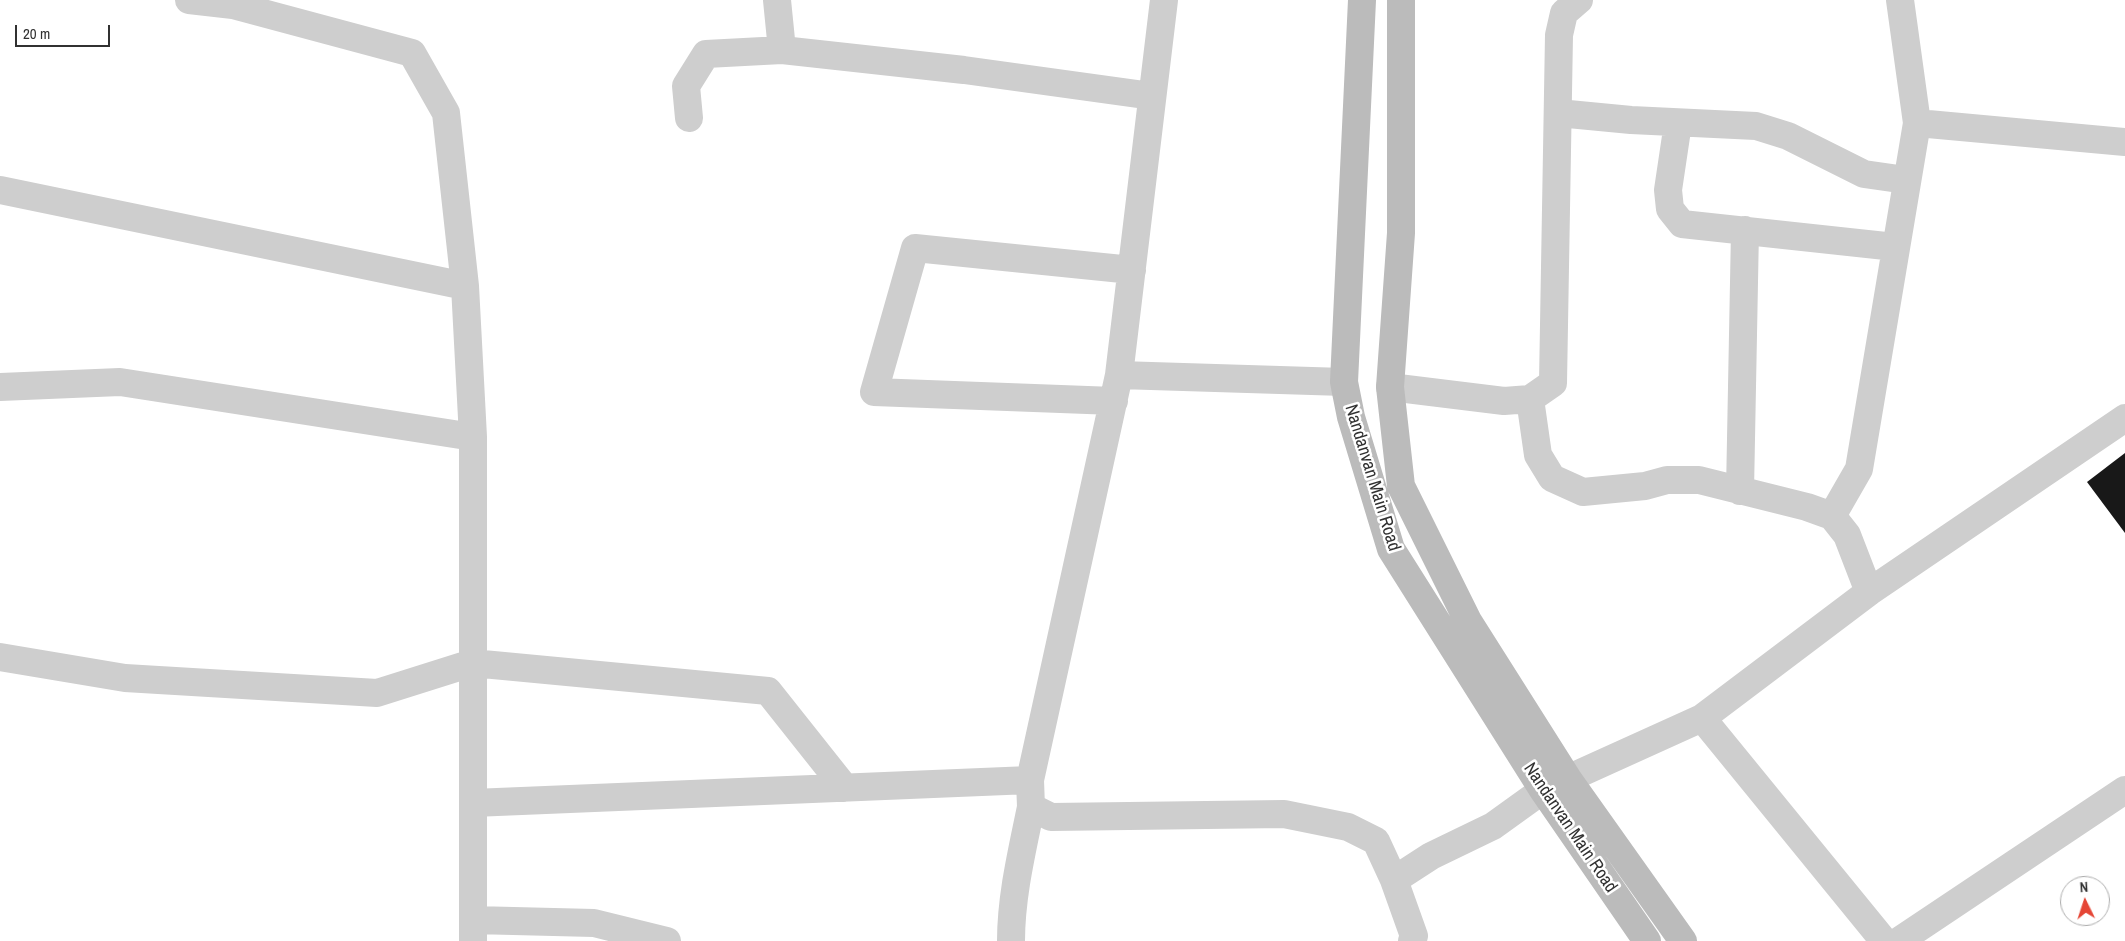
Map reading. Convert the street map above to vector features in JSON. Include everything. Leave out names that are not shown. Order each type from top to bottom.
[{"type":"main road","name":"Nandanvan Main Road","points":[[1362,0],[1344,382],[1351,417],[1391,549],[1543,790],[1648,941]]},
{"type":"main road","points":[[1401,0],[1401,233],[1390,387],[1401,486],[1468,621],[1568,779],[1683,941]]},
{"type":"street","points":[[189,0],[233,6],[412,53],[446,113],[465,286],[473,437],[473,930],[594,922],[667,941]]},
{"type":"street","points":[[777,0],[782,50]]},
{"type":"street","points":[[1011,941],[1011,919],[1030,807],[1030,780],[1117,388],[1164,0]]},
{"type":"street","points":[[1390,387],[1504,401],[1530,398],[1553,383],[1559,35],[1564,14],[1579,0]]},
{"type":"street","points":[[1832,516],[1859,469],[1916,123],[1900,0]]},
{"type":"street","points":[[688,118],[686,86],[706,54],[782,50],[964,70],[1152,96]]},
{"type":"street","points":[[1558,113],[1678,123],[1756,126],[1788,136],[1864,174],[1906,180]]},
{"type":"street","points":[[1678,123],[1668,190],[1670,209],[1682,224],[1895,247]]},
{"type":"street","points":[[1916,123],[2125,142]]},
{"type":"street","points":[[0,190],[465,286]]},
{"type":"street","points":[[1740,491],[1745,230]]},
{"type":"street","points":[[1132,270],[915,248],[874,392],[1344,382]]},
{"type":"street","points":[[0,387],[120,382],[473,437]]},
{"type":"street","points":[[1530,398],[1538,455],[1552,478],[1583,492],[1645,486],[1667,480],[1699,480],[1807,507],[1832,516],[1847,535],[1869,592]]},
{"type":"street","points":[[1394,880],[1431,856],[1493,826],[1543,790],[1702,718],[1869,592],[2125,418]]},
{"type":"street","points":[[0,657],[125,678],[377,693],[472,663],[768,691],[846,788]]},
{"type":"street","points":[[1702,718],[1884,941]]},
{"type":"street","points":[[473,802],[1030,780]]},
{"type":"street","points":[[1898,941],[2125,790]]},
{"type":"street","points":[[1030,807],[1051,817],[1284,814],[1348,827],[1376,842],[1394,880],[1415,939]]},
{"type":"building","points":[[2125,453],[2125,533],[2087,482]]}]
